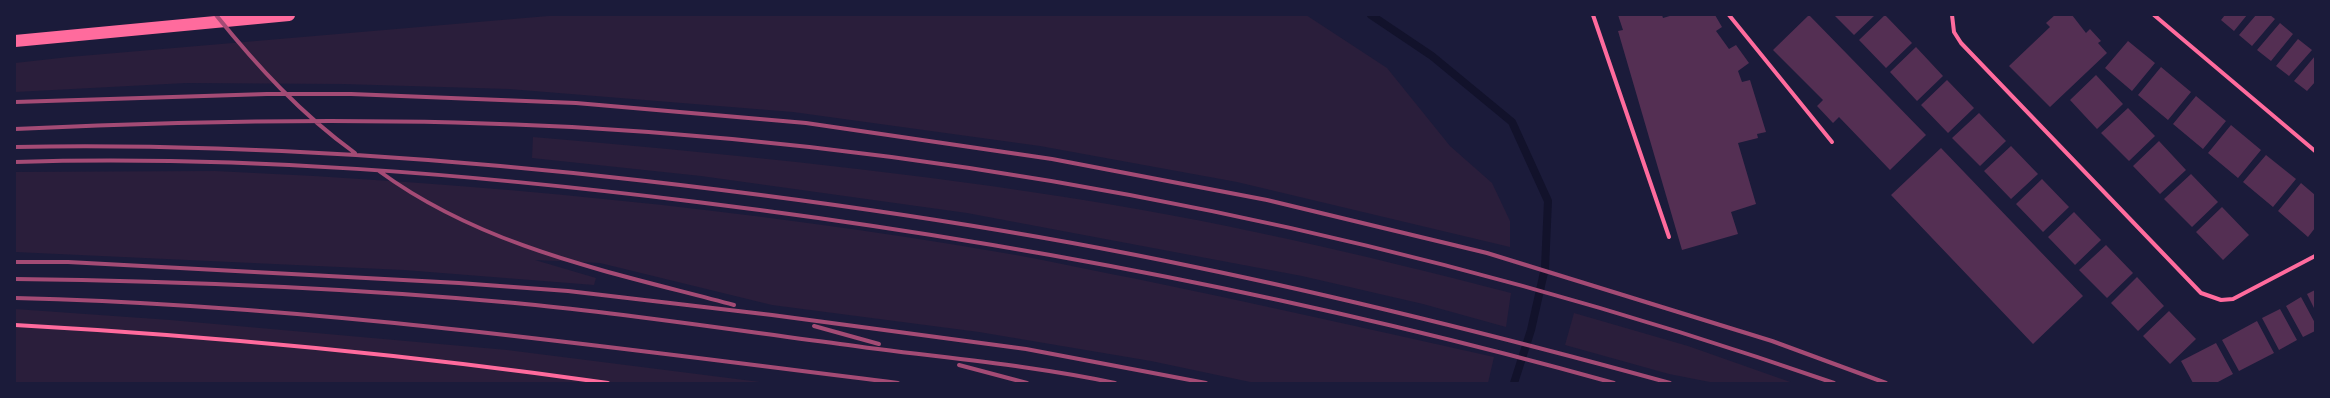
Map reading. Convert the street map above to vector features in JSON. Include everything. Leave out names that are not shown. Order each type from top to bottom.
[{"type":"main road","points":[[15,41],[289,15]]},
{"type":"lane","points":[[1593,15],[1669,237]]},
{"type":"lane","points":[[1729,15],[1832,142]]},
{"type":"lane","points":[[1952,15],[1954,32],[1961,43],[2201,293],[2221,300],[2233,298],[2315,256]]},
{"type":"lane","points":[[2154,15],[2315,151]]},
{"type":"lane","points":[[15,325],[143,332],[337,351],[608,383]]},
{"type":"shaded area","points":[[560,15],[1306,15],[1387,68],[1450,146],[1492,183],[1510,221],[1510,247],[1237,182],[1040,146],[793,112],[509,89],[343,84],[186,83],[15,92],[15,63]]},
{"type":"shaded area","points":[[533,137],[862,169],[993,186],[1172,215],[1286,238],[1511,293],[1506,327],[1423,304],[1302,276],[967,213],[701,176],[532,158]]},
{"type":"shaded area","points":[[215,171],[512,190],[709,210],[906,237],[1020,256],[1132,278],[1494,357],[1488,383],[1255,383],[1151,361],[979,332],[772,305],[600,263],[535,260],[596,278],[594,285],[404,270],[15,252],[15,172]]},
{"type":"shaded area","points":[[15,309],[170,320],[507,350],[768,383],[15,383]]},
{"type":"shaded area","points":[[1574,313],[1688,346],[1793,383],[1715,383],[1669,374],[1565,345]]},
{"type":"building","points":[[1618,15],[1662,15],[1663,18],[1673,15],[1715,15],[1722,27],[1716,31],[1729,49],[1736,45],[1749,63],[1738,71],[1742,82],[1750,80],[1766,132],[1757,134],[1758,138],[1738,143],[1756,204],[1731,212],[1738,234],[1682,250],[1618,31],[1623,30]]},
{"type":"building","points":[[1809,15],[1926,135],[1890,170],[1839,117],[1833,123],[1817,106],[1823,100],[1773,50]]},
{"type":"building","points":[[1834,15],[1875,15],[1854,35]]},
{"type":"building","points":[[1885,15],[1912,43],[1886,68],[1859,40]]},
{"type":"building","points":[[2055,15],[2072,15],[2086,33],[2090,29],[2101,41],[2098,43],[2107,53],[2050,107],[2009,66],[2050,27],[2046,23]]},
{"type":"building","points":[[2225,15],[2247,15],[2234,31],[2221,20]]},
{"type":"building","points":[[2256,15],[2270,15],[2275,19],[2252,46],[2239,35]]},
{"type":"building","points":[[2280,23],[2293,34],[2271,61],[2257,50]]},
{"type":"building","points":[[2298,39],[2312,50],[2289,76],[2276,66]]},
{"type":"building","points":[[2128,41],[2155,63],[2132,91],[2105,68]]},
{"type":"building","points":[[1916,47],[1943,76],[1917,101],[1890,72]]},
{"type":"building","points":[[2315,56],[2315,82],[2307,91],[2294,81]]},
{"type":"building","points":[[2161,67],[2191,92],[2168,120],[2138,95]]},
{"type":"building","points":[[2096,75],[2123,104],[2097,129],[2070,100]]},
{"type":"building","points":[[1947,80],[1974,108],[1948,133],[1921,105]]},
{"type":"building","points":[[2196,96],[2226,121],[2203,149],[2173,124]]},
{"type":"building","points":[[2128,108],[2155,136],[2129,161],[2101,133]]},
{"type":"building","points":[[1979,113],[2006,141],[1980,166],[1952,138]]},
{"type":"building","points":[[2231,125],[2261,150],[2238,178],[2208,153]]},
{"type":"building","points":[[2159,141],[2186,170],[2160,194],[2133,166]]},
{"type":"building","points":[[2011,146],[2038,174],[2011,199],[1984,171]]},
{"type":"building","points":[[1941,148],[2083,296],[2033,344],[1891,195]]},
{"type":"building","points":[[2266,155],[2296,179],[2273,207],[2243,182]]},
{"type":"building","points":[[2191,174],[2218,202],[2192,227],[2164,199]]},
{"type":"building","points":[[2042,179],[2069,207],[2043,232],[2016,204]]},
{"type":"building","points":[[2301,183],[2315,195],[2315,228],[2308,237],[2278,211]]},
{"type":"building","points":[[2222,207],[2249,235],[2223,260],[2196,232]]},
{"type":"building","points":[[2074,212],[2101,240],[2075,265],[2048,237]]},
{"type":"building","points":[[2106,245],[2133,273],[2107,298],[2079,270]]},
{"type":"building","points":[[2137,277],[2164,306],[2138,331],[2111,303]]},
{"type":"building","points":[[2315,290],[2315,310],[2307,294]]},
{"type":"building","points":[[2301,297],[2315,323],[2315,331],[2303,337],[2286,306]]},
{"type":"building","points":[[2280,309],[2297,340],[2279,350],[2262,318]]},
{"type":"building","points":[[2169,311],[2196,339],[2170,364],[2143,336]]},
{"type":"building","points":[[2257,321],[2274,353],[2239,371],[2222,340]]},
{"type":"building","points":[[2216,343],[2233,374],[2216,383],[2193,383],[2181,361]]},
{"type":"waterway","points":[[1371,15],[1432,56],[1512,122],[1548,201],[1545,268],[1531,330],[1514,383]]},
{"type":"railway","points":[[216,15],[247,53],[298,106],[355,153]]},
{"type":"railway","points":[[15,102],[267,94],[351,94],[576,103],[806,123],[1052,159],[1267,200],[1487,253],[1772,341],[1886,383]]},
{"type":"railway","points":[[15,129],[154,123],[294,121],[503,124],[733,139],[894,157],[1053,181],[1212,211],[1370,246],[1526,287],[1681,333],[1834,383]]},
{"type":"railway","points":[[15,147],[173,147],[410,159],[567,172],[852,207],[1059,240],[1255,280],[1434,321],[1670,383]]},
{"type":"railway","points":[[15,162],[186,161],[357,169],[527,183],[813,217],[928,234],[1158,275],[1387,325],[1614,383]]},
{"type":"railway","points":[[379,171],[419,198],[461,220],[505,239],[595,268],[734,305]]},
{"type":"railway","points":[[15,262],[68,262],[459,283],[568,291],[772,315],[1026,349],[1206,383]]},
{"type":"railway","points":[[15,279],[265,286],[515,303],[1013,366],[1115,383]]},
{"type":"railway","points":[[15,298],[126,302],[347,318],[568,342],[898,383]]},
{"type":"railway","points":[[814,326],[879,344]]},
{"type":"railway","points":[[959,365],[1027,383]]}]
